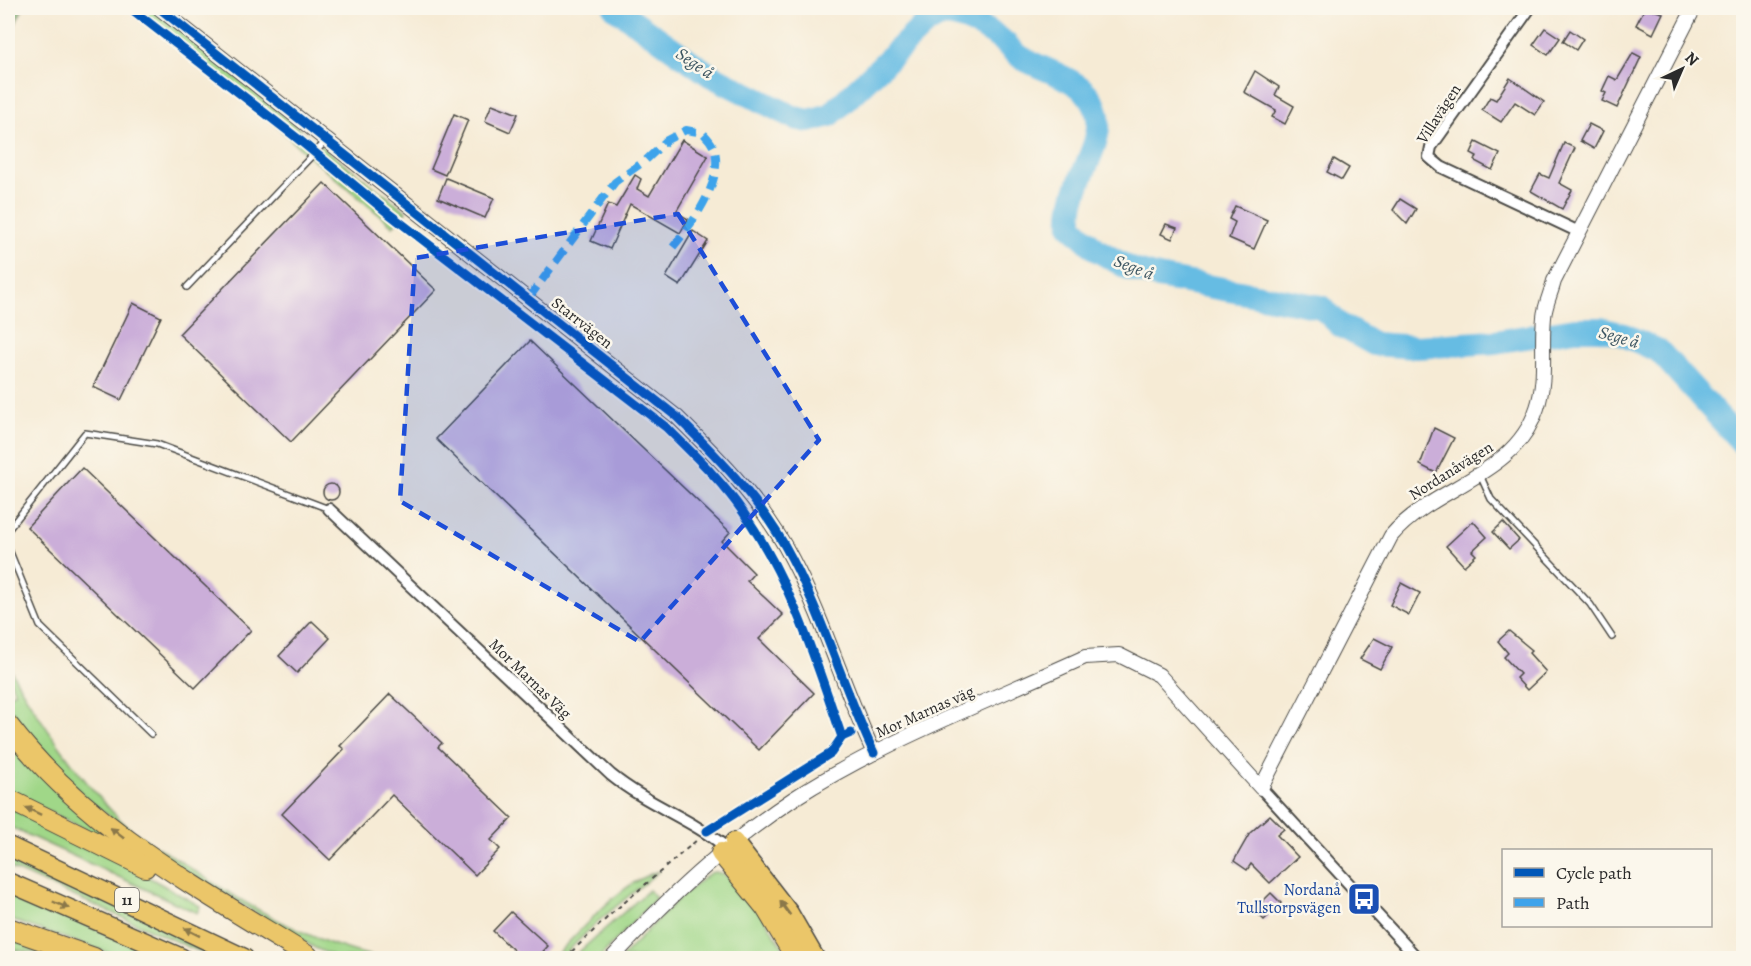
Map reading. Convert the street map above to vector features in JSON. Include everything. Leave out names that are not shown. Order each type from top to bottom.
[{"type":"highway","points":[[8,725],[62,786],[135,847],[311,957]]},
{"type":"highway","points":[[8,799],[135,861],[311,957]]},
{"type":"highway","points":[[727,848],[796,958]]},
{"type":"highway","points":[[8,928],[94,958]]},
{"type":"main road","name":"11","points":[[8,846],[93,884],[244,958]]},
{"type":"main road","points":[[727,848],[789,913],[815,958]]},
{"type":"main road","name":"11","points":[[8,882],[182,958]]},
{"type":"street","name":"Starrvägen","points":[[159,8],[677,417],[727,466],[753,498],[792,557],[827,634],[874,753]]},
{"type":"street","name":"Villavägen","points":[[1530,8],[1431,147],[1429,157],[1441,167],[1579,232]]},
{"type":"street","name":"Nordanåvägen","points":[[1261,788],[1391,536],[1422,507],[1480,475],[1509,454],[1527,432],[1537,409],[1542,387],[1544,314],[1554,281],[1694,8]]},
{"type":"street","name":"Mor Marnas Väg","points":[[329,509],[611,775],[638,794],[707,831],[727,848]]},
{"type":"street","name":"Mor Marnas väg","points":[[612,958],[674,894],[727,848],[795,798],[874,753],[1085,657],[1119,655],[1158,675],[1261,788]]},
{"type":"street","points":[[1261,788],[1417,958]]},
{"type":"lane","points":[[187,287],[327,139]]},
{"type":"lane","points":[[8,531],[85,433],[157,444],[329,509]]},
{"type":"lane","points":[[1480,475],[1491,499],[1590,604],[1612,637]]},
{"type":"lane","points":[[8,547],[40,626],[152,734]]},
{"type":"path","points":[[565,958],[611,914],[707,831]]},
{"type":"highlighted area","points":[[678,214],[819,440],[640,642],[400,501],[415,258]]},
{"type":"green space","points":[[8,8],[23,8],[8,39]]},
{"type":"green space","points":[[130,8],[153,8],[309,137],[406,211],[393,226],[303,151],[247,97]]},
{"type":"green space","points":[[8,665],[46,727],[78,772],[111,811],[133,831],[275,919],[327,942],[381,958],[338,958],[315,948],[159,855],[86,798],[32,743],[8,712],[8,693],[9,695],[15,693],[8,674]]},
{"type":"green space","points":[[8,736],[124,848],[8,792]]},
{"type":"green space","points":[[8,806],[129,866],[200,906],[197,913],[8,826]]},
{"type":"green space","points":[[8,852],[237,958],[214,958],[8,867]]},
{"type":"green space","points":[[659,871],[595,924],[561,958],[553,958],[616,896],[630,885]]},
{"type":"green space","points":[[716,872],[738,885],[748,896],[790,958],[621,958],[677,900],[710,873]]},
{"type":"green space","points":[[649,890],[656,898],[599,958],[572,958]]},
{"type":"green space","points":[[8,891],[163,958],[124,958],[8,919]]},
{"type":"green space","points":[[8,933],[73,958],[8,949]]},
{"type":"building","points":[[1645,8],[1663,13],[1653,34],[1636,25]]},
{"type":"building","points":[[1545,28],[1560,38],[1548,55],[1533,45]]},
{"type":"building","points":[[1570,30],[1583,39],[1576,50],[1563,41]]},
{"type":"building","points":[[1633,53],[1641,57],[1617,108],[1602,101],[1606,93],[1602,91],[1609,76],[1617,80]]},
{"type":"building","points":[[1255,71],[1279,87],[1275,95],[1294,106],[1285,124],[1272,117],[1276,110],[1244,92]]},
{"type":"building","points":[[1510,78],[1544,102],[1535,115],[1515,102],[1501,122],[1482,110],[1490,97],[1496,100]]},
{"type":"building","points":[[492,104],[518,114],[510,132],[485,121]]},
{"type":"building","points":[[454,114],[468,120],[445,175],[431,169]]},
{"type":"building","points":[[1589,124],[1603,131],[1594,149],[1580,141]]},
{"type":"building","points":[[682,140],[708,156],[676,212],[688,219],[680,233],[630,204],[610,249],[591,241],[608,204],[616,207],[635,175],[641,179],[637,189],[649,196]]},
{"type":"building","points":[[1476,142],[1500,154],[1492,170],[1475,161],[1477,156],[1471,153]]},
{"type":"building","points":[[1564,143],[1575,148],[1559,183],[1572,190],[1562,209],[1531,191],[1540,174],[1549,178]]},
{"type":"building","points":[[1334,159],[1349,168],[1342,180],[1327,172]]},
{"type":"building","points":[[446,178],[494,198],[485,218],[438,198]]},
{"type":"building","points":[[324,183],[436,290],[291,442],[179,334]]},
{"type":"building","points":[[1400,199],[1416,209],[1407,224],[1393,210]]},
{"type":"building","points":[[1235,206],[1267,220],[1254,249],[1229,238],[1235,222],[1229,219]]},
{"type":"building","points":[[1166,224],[1177,228],[1172,239],[1161,234]]},
{"type":"building","points":[[693,231],[708,241],[680,286],[666,277]]},
{"type":"building","points":[[133,303],[161,317],[121,400],[93,387]]},
{"type":"building","points":[[530,341],[730,532],[722,541],[754,573],[747,581],[783,615],[759,639],[814,693],[759,750],[436,439]]},
{"type":"building","points":[[1434,428],[1454,438],[1436,473],[1420,465]]},
{"type":"building","points":[[82,468],[251,630],[195,688],[27,527]]},
{"type":"building","points":[[328,484],[334,484],[339,492],[337,498],[328,500],[323,495],[323,489]]},
{"type":"building","points":[[1473,521],[1487,537],[1472,551],[1476,555],[1464,566],[1446,546]]},
{"type":"building","points":[[1503,522],[1519,540],[1509,549],[1493,532]]},
{"type":"building","points":[[1401,583],[1420,593],[1409,615],[1390,605]]},
{"type":"building","points":[[312,621],[330,638],[297,673],[279,656]]},
{"type":"building","points":[[1509,631],[1532,650],[1529,653],[1546,672],[1527,690],[1516,678],[1520,674],[1504,657],[1508,653],[1498,641]]},
{"type":"building","points":[[1374,638],[1392,647],[1380,669],[1360,659]]},
{"type":"building","points":[[390,694],[442,743],[438,747],[512,818],[491,840],[500,849],[475,875],[392,795],[330,860],[282,814],[344,749],[340,746]]},
{"type":"building","points":[[1270,815],[1284,829],[1277,835],[1298,857],[1270,883],[1251,864],[1247,870],[1234,861],[1250,833]]},
{"type":"building","points":[[1271,893],[1281,903],[1264,920],[1254,910]]},
{"type":"building","points":[[511,912],[548,946],[537,958],[522,958],[493,931]]},
{"type":"waterway","name":"Sege å","points":[[615,8],[710,75],[795,118],[809,121],[830,115],[930,21],[940,16],[966,20],[993,34],[1022,58],[1068,79],[1088,94],[1098,117],[1098,130],[1075,196],[1071,211],[1071,226],[1097,250],[1130,269],[1158,277],[1321,307],[1340,325],[1374,344],[1416,347],[1495,342],[1575,329],[1601,329],[1624,335],[1659,351],[1744,445]]},
{"type":"marked path","points":[[528,299],[615,182],[646,160],[667,140],[686,130],[703,133],[714,148],[715,174],[705,201],[673,247]]},
{"type":"cycle path","points":[[130,8],[297,138],[388,213],[667,428],[697,458],[735,501],[775,565],[800,621],[842,737]]},
{"type":"cycle path","points":[[159,8],[677,417],[710,450],[755,501],[792,559],[815,607],[874,753]]},
{"type":"cycle path","points":[[707,831],[831,753],[842,737],[851,733]]},
{"type":"place","name":"Nordanå Tullstorpsvägen","points":[[1364,899]]}]
